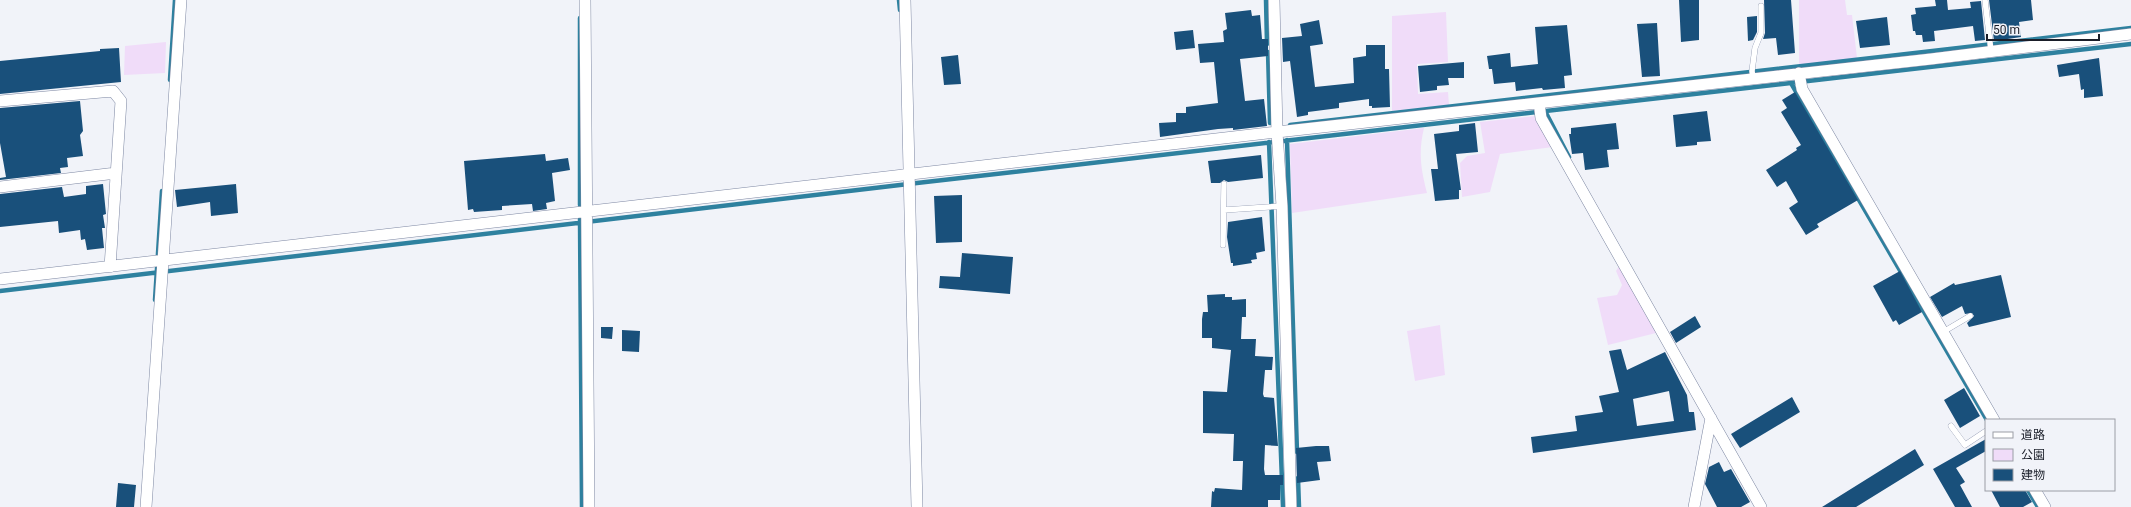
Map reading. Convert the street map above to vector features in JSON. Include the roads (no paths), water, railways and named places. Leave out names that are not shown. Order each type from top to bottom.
[{"type":"street","points":[[146,507],[160,266],[181,0]]},
{"type":"street","points":[[585,0],[589,507]]},
{"type":"street","points":[[905,0],[917,507]]},
{"type":"street","points":[[1274,0],[1277,138],[1275,206],[1291,507]]},
{"type":"street","points":[[0,279],[110,267],[160,266],[587,220],[909,180],[1540,108],[1752,75],[1800,79],[1990,47],[2131,34]]},
{"type":"street","points":[[1800,79],[1942,333],[1993,419]]},
{"type":"street","points":[[0,101],[113,91],[121,101],[110,267]]},
{"type":"street","points":[[1540,108],[1761,507]]},
{"type":"street","points":[[0,187],[116,173]]},
{"type":"street","points":[[1694,507],[1711,418]]},
{"type":"street","points":[[2036,491],[2045,507]]},
{"type":"lane","points":[[1985,0],[1990,47]]},
{"type":"lane","points":[[1752,75],[1755,48],[1761,33],[1761,6]]},
{"type":"lane","points":[[1223,245],[1224,184]]},
{"type":"lane","points":[[1224,210],[1275,206]]},
{"type":"lane","points":[[1942,333],[1970,316]]},
{"type":"lane","points":[[1951,426],[1965,445],[1985,432]]},
{"type":"waterway","points":[[170,80],[175,0]]},
{"type":"waterway","points":[[899,0],[900,10]]},
{"type":"waterway","points":[[1266,0],[1267,44]]},
{"type":"waterway","points":[[580,18],[580,205]]},
{"type":"waterway","points":[[1290,125],[2131,28]]},
{"type":"waterway","points":[[0,291],[917,183],[2131,44]]},
{"type":"waterway","points":[[1268,52],[1270,123]]},
{"type":"waterway","points":[[1791,83],[1986,419]]},
{"type":"waterway","points":[[1545,111],[1569,157]]},
{"type":"waterway","points":[[1287,140],[1297,452]]},
{"type":"waterway","points":[[1269,142],[1283,507]]},
{"type":"waterway","points":[[155,300],[162,191]]},
{"type":"waterway","points":[[580,219],[582,507]]},
{"type":"waterway","points":[[1298,478],[1299,507]]},
{"type":"waterway","points":[[2029,491],[2038,507]]}]
